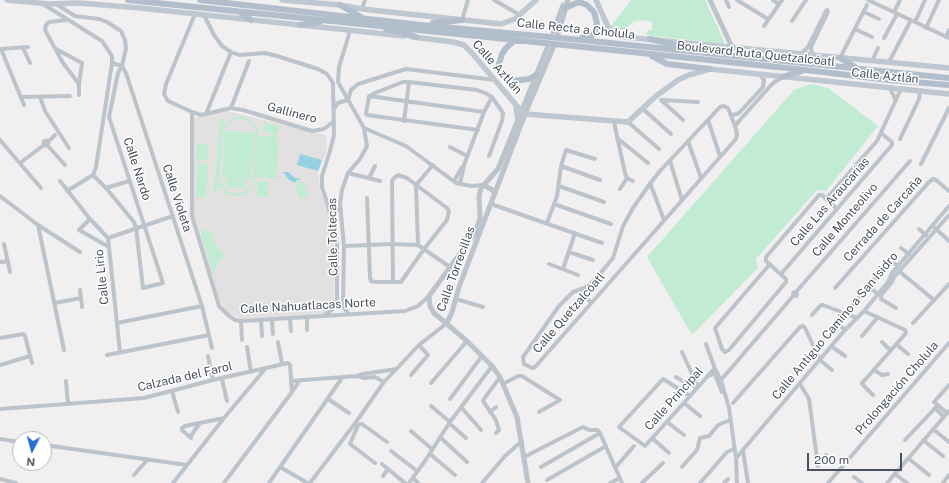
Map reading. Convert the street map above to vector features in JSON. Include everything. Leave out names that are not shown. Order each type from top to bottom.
[{"type":"main road","name":"Calle Aztlán","points":[[7,0],[55,4],[79,3],[453,42],[464,45],[516,106],[524,113]]},
{"type":"main road","name":"Calle Recta a Cholula","points":[[128,0],[330,21],[365,21],[421,25],[571,39],[949,78]]},
{"type":"main road","name":"Calle Recta a Cholula","points":[[200,0],[515,40],[561,44]]},
{"type":"main road","name":"Calle Recta a Cholula","points":[[282,0],[340,5],[362,9],[501,24],[515,19],[536,0]]},
{"type":"main road","name":"Calle Recta a Cholula","points":[[596,0],[608,27],[615,34],[624,36],[949,68]]},
{"type":"main road","points":[[565,8],[576,2],[582,3],[590,7],[597,19],[597,28],[593,35],[571,39]]},
{"type":"main road","points":[[340,5],[365,21],[416,37]]},
{"type":"main road","points":[[239,12],[251,20]]},
{"type":"main road","points":[[421,25],[462,20]]},
{"type":"main road","points":[[300,25],[330,21]]},
{"type":"main road","points":[[650,39],[701,52]]},
{"type":"main road","points":[[515,40],[502,54],[499,64],[500,71],[505,77],[512,81],[529,79],[536,76]]},
{"type":"main road","name":"Boulevard Ruta Quetzalcóatl","points":[[561,44],[889,80],[949,85]]},
{"type":"main road","points":[[649,54],[667,64],[710,69]]},
{"type":"main road","points":[[840,58],[856,68]]},
{"type":"main road","name":"Calle Aztlán","points":[[628,122],[656,96],[678,80],[689,74],[710,69],[949,94]]},
{"type":"main road","points":[[782,77],[806,70]]},
{"type":"main road","points":[[516,106],[518,121]]},
{"type":"main road","points":[[524,113],[614,122],[628,122]]},
{"type":"street","points":[[362,9],[365,0]]},
{"type":"street","points":[[462,20],[468,0]]},
{"type":"street","points":[[494,0],[520,15]]},
{"type":"street","points":[[565,0],[556,33],[568,0]]},
{"type":"street","points":[[710,0],[732,47]]},
{"type":"street","points":[[726,0],[729,7]]},
{"type":"street","points":[[737,0],[768,19]]},
{"type":"street","points":[[764,26],[780,2],[773,0]]},
{"type":"street","points":[[792,21],[806,0]]},
{"type":"street","points":[[868,0],[947,37],[949,30]]},
{"type":"street","points":[[884,38],[900,0]]},
{"type":"street","points":[[889,62],[925,0]]},
{"type":"street","points":[[926,28],[939,0]]},
{"type":"street","points":[[41,3],[102,41],[112,56],[94,175],[68,191]]},
{"type":"street","name":"Calle Nardo","points":[[55,4],[75,16],[99,19],[107,22],[121,31],[125,40],[126,48],[122,66],[118,73],[110,117],[162,283]]},
{"type":"street","points":[[840,58],[867,5]]},
{"type":"street","points":[[801,54],[808,47],[826,11],[828,10],[811,47],[812,55]]},
{"type":"street","points":[[864,12],[879,19]]},
{"type":"street","name":"Gallinero","points":[[195,14],[166,84],[164,94],[168,101],[192,112],[206,114],[231,108],[243,110],[312,130],[324,129],[334,122],[333,83],[329,76],[323,71],[265,53],[239,55],[231,52]]},
{"type":"street","points":[[204,15],[214,35],[222,46],[231,52],[206,114]]},
{"type":"street","points":[[75,16],[70,21],[49,22],[46,25],[45,30],[63,63],[79,84]]},
{"type":"street","points":[[855,29],[872,37]]},
{"type":"street","name":"Calle Toltecas","points":[[349,314],[345,310],[343,300],[344,246],[341,210],[342,190],[348,173],[360,160],[367,146],[364,128],[338,82],[338,73],[350,31]]},
{"type":"street","points":[[24,105],[0,49],[28,47]]},
{"type":"street","name":"Calle Torrecillas","points":[[308,483],[348,433],[384,382],[419,345],[447,323],[524,113],[536,76],[551,47],[524,113],[518,121],[498,169],[494,176],[483,186],[480,192],[480,218],[475,234],[429,296]]},
{"type":"street","points":[[23,48],[30,63]]},
{"type":"street","points":[[872,61],[878,48]]},
{"type":"street","points":[[56,49],[84,62],[78,95]]},
{"type":"street","points":[[231,108],[249,61]]},
{"type":"street","points":[[112,63],[122,66]]},
{"type":"street","name":"Calle Violeta","points":[[122,66],[126,73],[202,306],[212,348]]},
{"type":"street","points":[[334,109],[338,103],[348,100],[351,90],[358,84],[406,69],[495,80]]},
{"type":"street","name":"Calle Quetzalcóatl","points":[[759,74],[764,80],[764,85],[744,112],[735,126],[737,134],[736,139],[535,366],[532,368],[524,364],[523,357],[559,306],[573,292],[584,288],[594,281],[613,258],[623,226],[650,183],[722,106],[727,107],[731,115],[744,112],[772,84],[782,77]]},
{"type":"street","points":[[369,96],[403,82],[409,82],[477,90],[492,97],[503,113],[502,121],[489,156]]},
{"type":"street","points":[[404,121],[409,82]]},
{"type":"street","points":[[890,88],[896,101]]},
{"type":"street","points":[[826,199],[871,148],[881,133],[901,89]]},
{"type":"street","points":[[900,139],[919,99],[920,91]]},
{"type":"street","points":[[21,97],[40,98],[70,96]]},
{"type":"street","points":[[369,96],[484,112]]},
{"type":"street","points":[[369,96],[366,115],[478,130]]},
{"type":"street","points":[[656,96],[683,120]]},
{"type":"street","points":[[460,184],[467,156],[484,112],[492,97]]},
{"type":"street","points":[[40,98],[45,111],[69,148]]},
{"type":"street","points":[[661,100],[698,102]]},
{"type":"street","points":[[921,164],[949,108]]},
{"type":"street","points":[[643,109],[671,134]]},
{"type":"street","name":"Calle Nahuatlacas Norte","points":[[192,112],[192,216],[219,306],[228,315],[235,320],[241,321],[410,310],[418,306],[429,296]]},
{"type":"street","points":[[731,115],[735,126]]},
{"type":"street","points":[[104,116],[110,117]]},
{"type":"street","points":[[708,120],[720,156]]},
{"type":"street","name":"Calle Toltecas","points":[[334,122],[334,135],[322,182],[322,192],[333,221],[337,244],[337,300]]},
{"type":"street","points":[[614,122],[625,173],[627,178],[633,181]]},
{"type":"street","points":[[628,122],[659,149]]},
{"type":"street","points":[[364,128],[406,146],[460,184],[483,186],[491,189],[495,193]]},
{"type":"street","name":"Calle Las Araucarias","points":[[781,274],[893,143],[881,133]]},
{"type":"street","points":[[20,163],[47,144],[55,135]]},
{"type":"street","points":[[617,138],[648,163]]},
{"type":"street","points":[[0,140],[41,188]]},
{"type":"street","points":[[688,141],[701,178]]},
{"type":"street","points":[[47,144],[65,165]]},
{"type":"street","points":[[450,147],[467,156]]},
{"type":"street","points":[[547,223],[559,186],[561,166],[565,151],[568,150],[595,159]]},
{"type":"street","points":[[670,161],[682,200]]},
{"type":"street","name":"Calle Monteolivo","points":[[721,380],[910,161]]},
{"type":"street","points":[[418,245],[417,187],[433,165]]},
{"type":"street","points":[[454,181],[464,165]]},
{"type":"street","points":[[369,178],[375,166]]},
{"type":"street","points":[[561,166],[600,180]]},
{"type":"street","points":[[348,173],[380,181]]},
{"type":"street","points":[[94,175],[134,222],[136,228],[141,290],[162,283],[167,286]]},
{"type":"street","points":[[367,198],[370,278],[371,281],[375,282],[393,282],[401,282],[447,220],[449,211],[407,178],[400,175],[396,176],[392,180],[393,282]]},
{"type":"street","points":[[620,189],[627,178]]},
{"type":"street","name":"Cerrada de Carcaña","points":[[835,288],[930,181],[933,179],[936,180],[949,191]]},
{"type":"street","name":"Calle Lirio","points":[[60,181],[90,219],[108,238],[120,352]]},
{"type":"street","points":[[106,188],[129,181]]},
{"type":"street","points":[[650,183],[664,220]]},
{"type":"street","points":[[559,186],[604,202]]},
{"type":"street","points":[[770,264],[714,328],[722,350],[725,352],[729,350],[787,280],[765,259],[766,257],[818,195],[820,194],[837,208]]},
{"type":"street","points":[[0,196],[38,225],[80,252]]},
{"type":"street","points":[[554,204],[611,224]]},
{"type":"street","points":[[480,207],[485,209],[490,206],[547,223],[602,243]]},
{"type":"street","name":"Calle Antiguo Camino a San Isidro","points":[[736,458],[845,330],[879,296],[909,254],[926,234],[934,228],[949,206]]},
{"type":"street","points":[[329,211],[341,210]]},
{"type":"street","points":[[899,269],[934,228],[949,214]]},
{"type":"street","points":[[108,238],[173,216]]},
{"type":"street","points":[[79,230],[90,219]]},
{"type":"street","points":[[38,225],[64,350]]},
{"type":"street","points":[[918,228],[926,234]]},
{"type":"street","points":[[934,228],[949,241]]},
{"type":"street","points":[[74,230],[79,230],[109,247]]},
{"type":"street","points":[[563,269],[575,233]]},
{"type":"street","points":[[4,244],[10,272]]},
{"type":"street","points":[[344,246],[392,244],[418,245],[450,267]]},
{"type":"street","points":[[901,248],[909,254]]},
{"type":"street","points":[[569,252],[593,260]]},
{"type":"street","points":[[890,260],[934,300]]},
{"type":"street","points":[[0,262],[8,261]]},
{"type":"street","points":[[549,264],[578,275]]},
{"type":"street","points":[[852,306],[880,272]]},
{"type":"street","points":[[913,323],[949,284]]},
{"type":"street","points":[[868,286],[881,299],[896,308]]},
{"type":"street","points":[[80,290],[82,307]]},
{"type":"street","points":[[577,291],[591,302]]},
{"type":"street","points":[[429,296],[430,306],[434,313],[447,323],[482,356],[500,377],[517,417],[522,441],[527,483]]},
{"type":"street","points":[[55,303],[81,298]]},
{"type":"street","points":[[456,299],[483,307]]},
{"type":"street","points":[[325,315],[334,308],[337,300],[343,300]]},
{"type":"street","points":[[812,315],[821,305],[823,305],[857,318]]},
{"type":"street","points":[[117,323],[202,306]]},
{"type":"street","points":[[864,311],[905,330],[906,333],[905,336],[890,350],[862,384],[873,395]]},
{"type":"street","points":[[307,317],[307,330]]},
{"type":"street","points":[[862,336],[878,317]]},
{"type":"street","points":[[290,318],[291,331]]},
{"type":"street","points":[[261,320],[262,336]]},
{"type":"street","points":[[272,320],[273,334]]},
{"type":"street","points":[[241,321],[242,340]]},
{"type":"street","points":[[836,322],[845,330]]},
{"type":"street","points":[[733,403],[800,327],[803,326],[820,360],[832,370]]},
{"type":"street","points":[[0,338],[23,334],[25,336],[32,363]]},
{"type":"street","points":[[107,355],[208,335]]},
{"type":"street","points":[[431,383],[466,341]]},
{"type":"street","points":[[278,342],[282,364],[286,363],[290,365],[292,392]]},
{"type":"street","points":[[882,342],[890,350]]},
{"type":"street","name":"Prolongación Cholula","points":[[828,483],[949,343]]},
{"type":"street","points":[[706,344],[715,370]]},
{"type":"street","points":[[896,344],[908,354]]},
{"type":"street","points":[[411,375],[428,355],[419,345]]},
{"type":"street","points":[[831,346],[845,356]]},
{"type":"street","points":[[247,347],[251,372]]},
{"type":"street","points":[[682,352],[697,385]]},
{"type":"street","points":[[0,365],[30,356]]},
{"type":"street","points":[[208,356],[213,380]]},
{"type":"street","points":[[450,399],[482,356]]},
{"type":"street","name":"Calzada del Farol","points":[[0,409],[144,398],[282,364]]},
{"type":"street","points":[[409,483],[450,422],[492,366]]},
{"type":"street","points":[[173,483],[265,369]]},
{"type":"street","points":[[367,376],[396,369]]},
{"type":"street","name":"Calle Principal","points":[[690,396],[663,379],[619,427],[645,446],[684,404],[690,396],[697,385],[712,370],[715,370],[721,380],[729,408],[736,458],[737,483]]},
{"type":"street","points":[[874,370],[882,375],[888,374]]},
{"type":"street","points":[[700,416],[684,404],[714,372],[723,394]]},
{"type":"street","points":[[291,381],[367,376],[375,377],[384,382]]},
{"type":"street","points":[[503,384],[518,376],[522,376],[560,400],[539,412]]},
{"type":"street","points":[[496,433],[499,430],[496,420],[484,403],[484,399],[500,377]]},
{"type":"street","points":[[676,377],[686,383],[697,385]]},
{"type":"street","points":[[222,378],[227,402]]},
{"type":"street","points":[[269,483],[342,378]]},
{"type":"street","points":[[224,483],[300,380]]},
{"type":"street","points":[[66,381],[68,404]]},
{"type":"street","points":[[800,384],[809,399],[817,466],[826,455]]},
{"type":"street","points":[[888,483],[933,428],[947,414],[936,407],[934,402],[949,385]]},
{"type":"street","points":[[172,391],[178,412]]},
{"type":"street","points":[[328,400],[349,413]]},
{"type":"street","points":[[430,406],[450,422],[466,438]]},
{"type":"street","points":[[461,407],[481,430]]},
{"type":"street","points":[[490,412],[496,407]]},
{"type":"street","points":[[905,440],[936,407]]},
{"type":"street","points":[[201,423],[191,437],[182,430],[185,426],[224,418]]},
{"type":"street","points":[[682,467],[697,450],[700,438],[707,437],[718,425],[730,420]]},
{"type":"street","points":[[667,422],[684,435]]},
{"type":"street","points":[[375,463],[351,445],[350,442],[352,436],[358,425],[360,424],[387,442]]},
{"type":"street","points":[[524,457],[582,427],[599,432]]},
{"type":"street","points":[[933,428],[949,442]]},
{"type":"street","points":[[411,431],[455,475]]},
{"type":"street","points":[[599,432],[622,483]]},
{"type":"street","points":[[541,467],[599,432]]},
{"type":"street","points":[[348,433],[352,436]]},
{"type":"street","points":[[440,437],[467,462]]},
{"type":"street","points":[[652,438],[669,453]]},
{"type":"street","points":[[0,439],[12,441]]},
{"type":"street","points":[[923,440],[943,456]]},
{"type":"street","points":[[482,483],[505,456],[522,441]]},
{"type":"street","points":[[52,446],[148,459],[187,466]]},
{"type":"street","points":[[547,480],[606,446]]},
{"type":"street","points":[[615,468],[634,446]]},
{"type":"street","points":[[700,483],[727,452],[734,449]]},
{"type":"street","points":[[391,451],[417,472]]},
{"type":"street","points":[[630,451],[635,454]]},
{"type":"street","points":[[743,451],[748,483]]},
{"type":"street","points":[[908,458],[929,476]]},
{"type":"street","points":[[134,475],[148,459]]},
{"type":"street","points":[[642,483],[663,463]]},
{"type":"street","points":[[382,464],[405,483]]},
{"type":"street","points":[[280,467],[308,483]]},
{"type":"street","points":[[383,476],[388,469]]},
{"type":"street","points":[[895,474],[907,483]]},
{"type":"street","points":[[943,483],[949,476]]},
{"type":"street","points":[[854,477],[862,483]]},
{"type":"street","points":[[412,478],[418,483]]},
{"type":"street","points":[[610,483],[620,478]]},
{"type":"street","points":[[0,479],[16,483]]},
{"type":"street","points":[[724,483],[728,479]]},
{"type":"shaded area","points":[[227,111],[326,135],[327,151],[318,172],[321,192],[330,216],[333,233],[335,266],[333,307],[323,314],[241,319],[227,312],[219,300],[192,211],[193,118]]},
{"type":"green space","points":[[631,0],[705,0],[725,44],[646,35],[648,30],[652,30],[652,22],[644,20],[634,21],[621,32],[611,26]]},
{"type":"green space","points":[[811,84],[828,88],[878,126],[826,191],[817,190],[756,259],[758,268],[692,335],[647,257],[794,90]]},
{"type":"green space","points":[[242,116],[249,119],[258,129],[259,144],[260,136],[279,137],[276,179],[256,177],[252,188],[248,193],[242,196],[227,194],[219,186],[218,193],[214,192],[220,119],[224,119],[224,125],[230,119]],"holes":[[[235,119],[248,121],[255,128],[256,132],[253,181],[251,187],[246,191],[236,194],[226,190],[219,181],[223,132],[225,126]]]},
{"type":"green space","points":[[264,122],[280,127],[277,136],[262,131]]},
{"type":"green space","points":[[225,130],[255,133],[251,180],[222,178]]},
{"type":"green space","points":[[197,143],[208,144],[207,161],[196,160]]},
{"type":"green space","points":[[198,163],[208,164],[206,198],[196,197]]},
{"type":"green space","points":[[227,179],[246,180],[245,189],[226,187]]},
{"type":"green space","points":[[257,181],[268,181],[268,197],[257,197]]},
{"type":"green space","points":[[296,182],[303,182],[308,195],[301,199],[299,198],[295,184]]},
{"type":"green space","points":[[211,230],[214,241],[219,249],[227,256],[221,259],[213,274],[200,231]]},
{"type":"water","points":[[300,154],[322,160],[318,171],[297,165]]},
{"type":"water","points":[[283,172],[288,172],[295,178],[301,179],[295,183],[288,179]]}]
